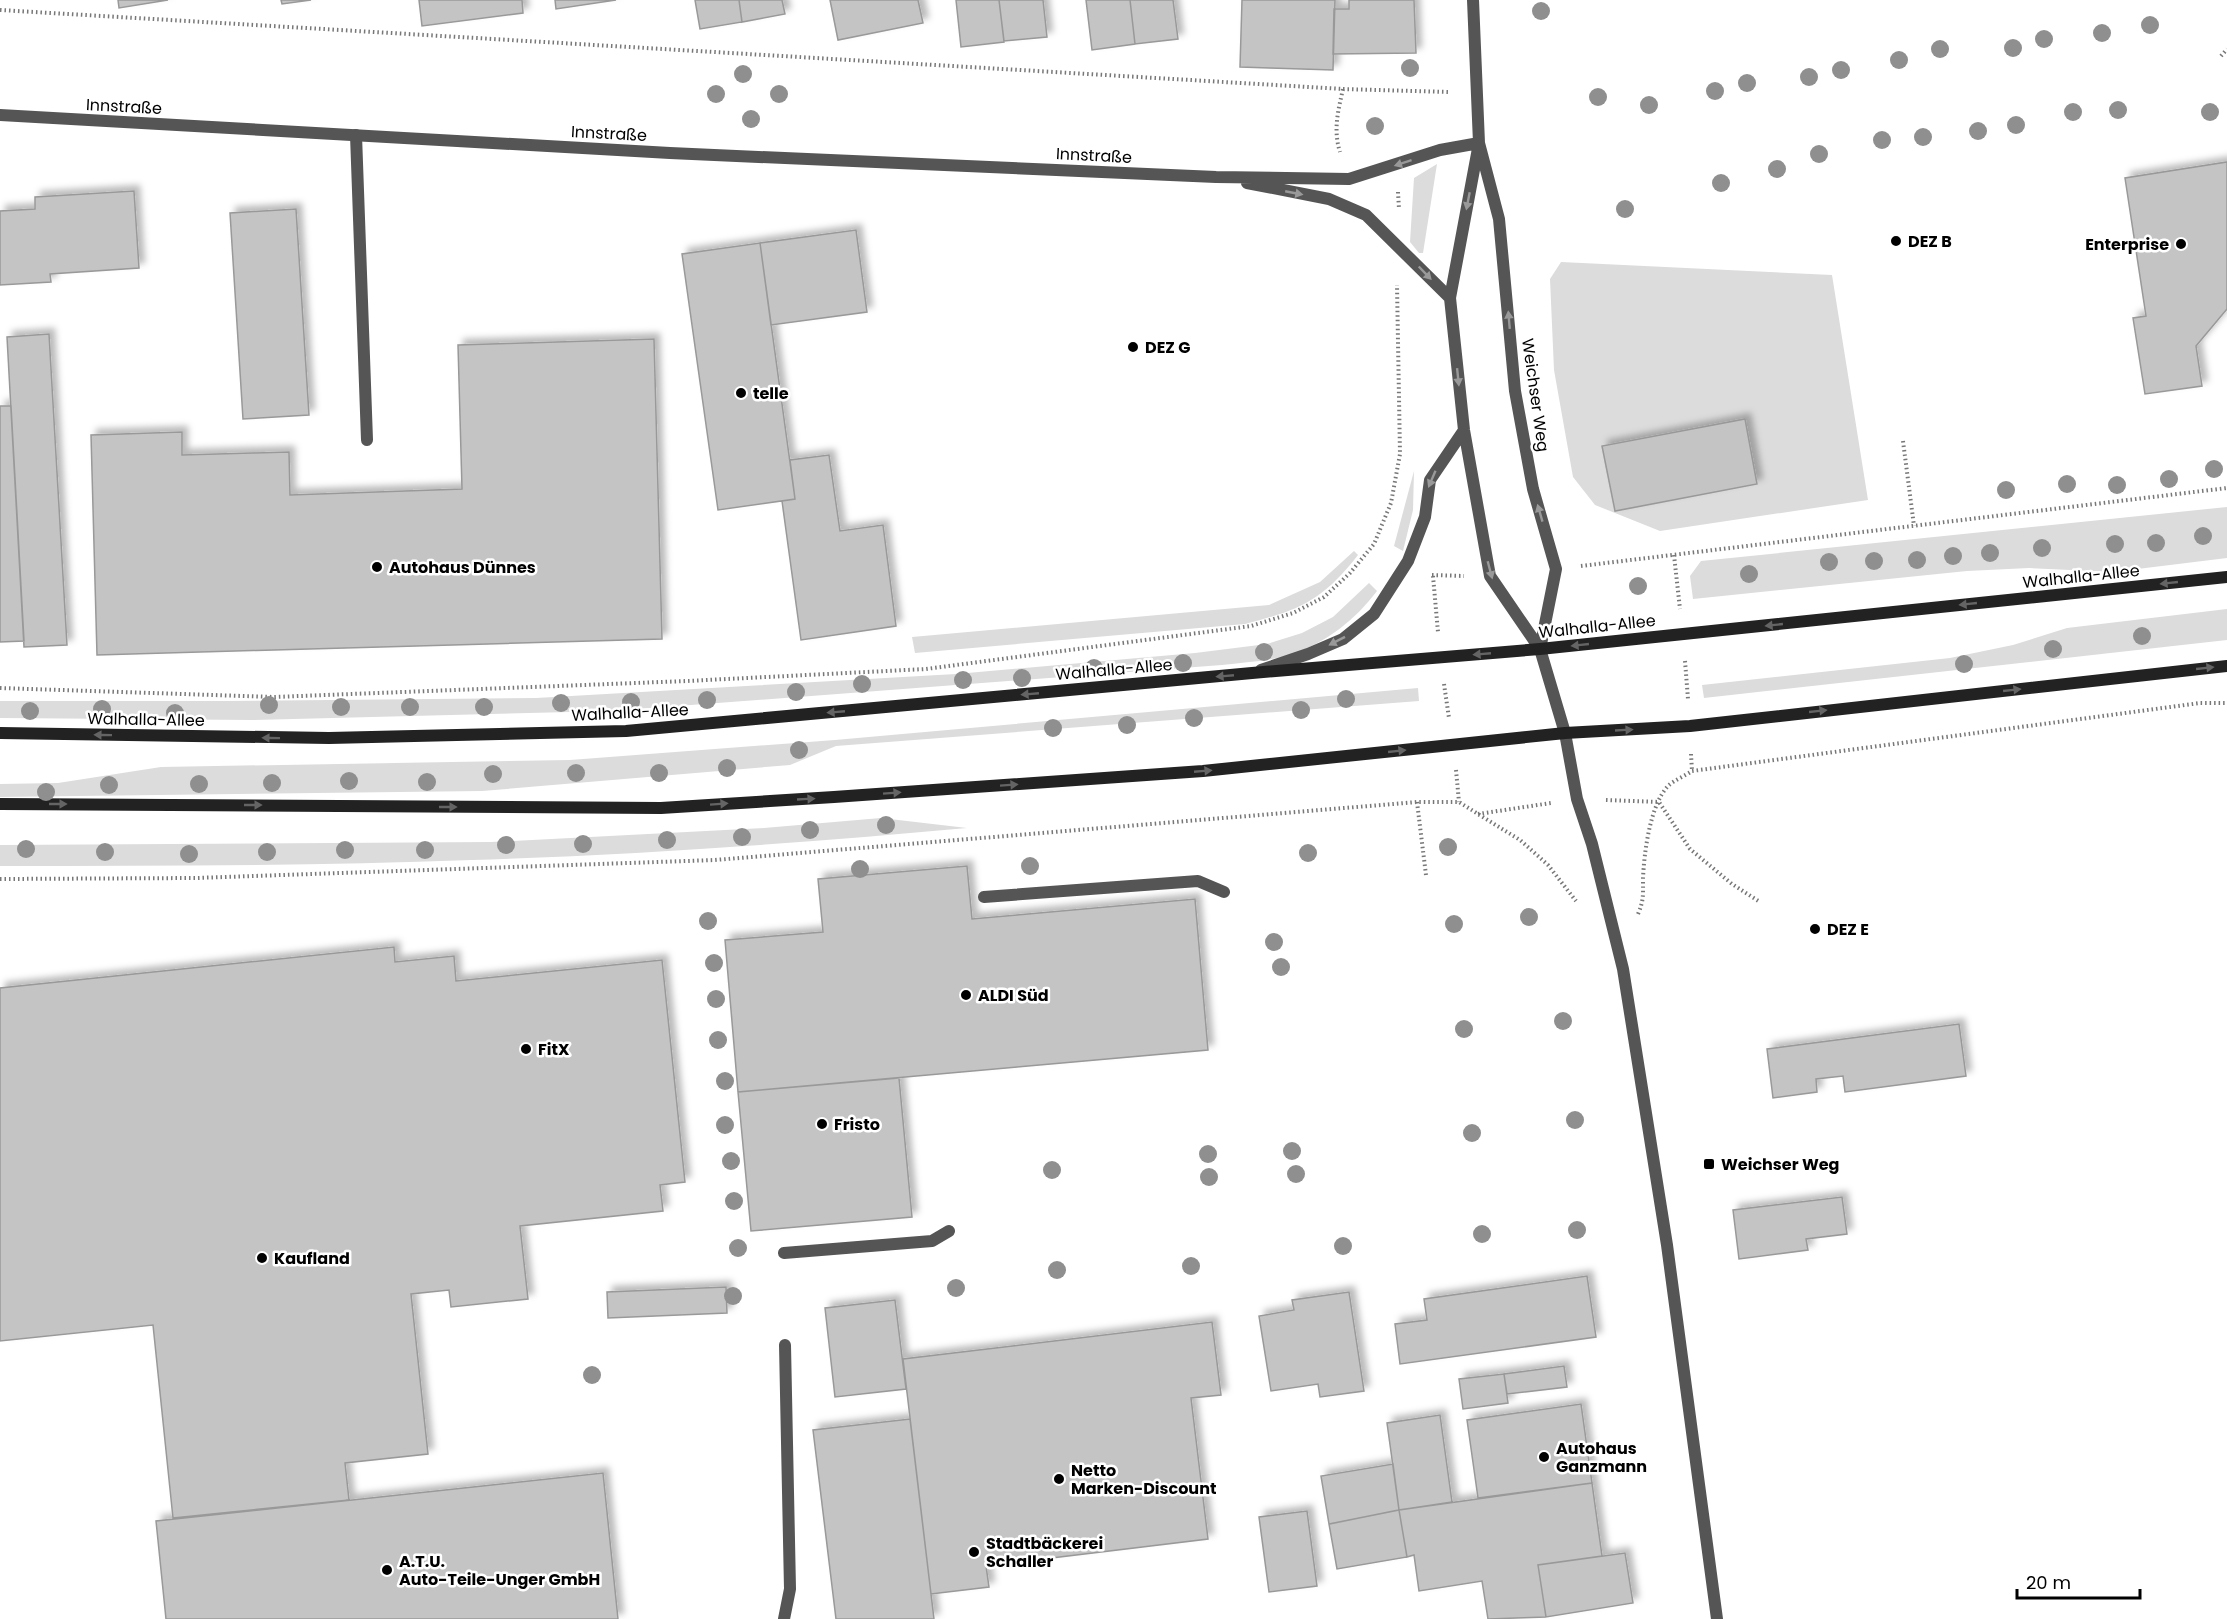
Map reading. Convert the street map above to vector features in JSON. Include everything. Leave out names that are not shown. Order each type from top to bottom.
[{"type":"main road","name":"Walhalla-Allee","points":[[0,733],[329,738],[626,732],[1252,673],[1540,649],[2227,577]]},
{"type":"main road","points":[[0,804],[661,808],[1203,771],[1565,733],[1690,726],[2227,666]]},
{"type":"street","name":"Weichser Weg","points":[[1473,0],[1479,143],[1499,219],[1515,391],[1533,489],[1556,569],[1540,649]]},
{"type":"street","name":"Innstraße","points":[[0,115],[670,153],[1216,177],[1349,178],[1440,150],[1479,143]]},
{"type":"street","points":[[356,135],[367,440]]},
{"type":"street","name":"Weichser Weg","points":[[1479,143],[1450,298],[1464,430],[1490,576],[1540,649],[1565,733],[1577,799],[1592,844],[1620,957],[1656,1173],[1717,1619]]},
{"type":"street","name":"Innstraße","points":[[1216,177],[1329,200],[1366,215],[1450,298]]},
{"type":"street","points":[[1252,673],[1308,654],[1343,639],[1374,614],[1408,561],[1425,517],[1430,480],[1464,430]]},
{"type":"street","points":[[984,897],[1198,881],[1224,892]]},
{"type":"street","points":[[784,1253],[932,1241],[949,1231]]},
{"type":"street","points":[[784,1619],[790,1590],[785,1345]]},
{"type":"path","points":[[0,10],[1343,89],[1477,93]]},
{"type":"path","points":[[2221,56],[2227,49]]},
{"type":"path","points":[[1343,89],[1336,119],[1337,142],[1349,178]]},
{"type":"path","points":[[0,688],[274,697],[926,669],[1251,626],[1282,616],[1324,597],[1350,573],[1374,544],[1391,503],[1400,454],[1397,286],[1401,248],[1397,165]]},
{"type":"path","points":[[1903,441],[1914,526]]},
{"type":"path","points":[[1556,569],[2227,488]]},
{"type":"path","points":[[1433,576],[1440,657],[1459,802]]},
{"type":"path","points":[[1620,957],[1644,900],[1643,880],[1647,834],[1659,802],[1668,786],[1692,771],[2200,703],[2227,703]]},
{"type":"path","points":[[1417,802],[1426,875]]},
{"type":"path","points":[[0,879],[196,878],[715,860],[1417,802],[1459,802],[1520,840],[1548,865],[1577,902]]},
{"type":"path","points":[[1659,802],[1690,849],[1732,884],[1760,902]]},
{"type":"shaded area","points":[[1437,164],[1423,253],[1419,253],[1410,242],[1414,178]]},
{"type":"shaded area","points":[[1561,262],[1832,275],[1868,500],[1660,531],[1595,505],[1573,477],[1554,370],[1550,279]]},
{"type":"shaded area","points":[[1414,471],[1413,510],[1403,551],[1394,546]]},
{"type":"shaded area","points":[[2227,507],[2227,558],[2113,572],[2029,568],[1967,571],[1693,599],[1690,576],[1701,561]]},
{"type":"shaded area","points":[[1354,551],[1358,555],[1345,571],[1309,602],[1281,614],[1245,624],[915,653],[912,637],[1269,605],[1320,582]]},
{"type":"shaded area","points":[[1369,583],[1377,591],[1368,602],[1350,621],[1317,643],[1292,654],[1267,660],[1222,665],[611,711],[253,720],[0,718],[0,701],[536,698],[956,674],[1195,653],[1267,644],[1302,633],[1333,617]]},
{"type":"shaded area","points":[[2227,609],[2227,640],[1704,698],[1702,685],[1950,658],[2013,645],[2067,628]]},
{"type":"shaded area","points":[[1418,688],[1419,701],[836,746],[790,765],[482,791],[0,797],[0,784],[58,783],[161,767],[570,760],[835,740]]},
{"type":"shaded area","points":[[881,818],[967,828],[720,848],[534,858],[295,865],[0,866],[0,845],[491,842],[764,828]]},
{"type":"building","points":[[118,0],[168,0],[119,8]]},
{"type":"building","points":[[281,0],[311,0],[282,4]]},
{"type":"building","points":[[419,0],[522,0],[523,13],[422,26]]},
{"type":"building","points":[[555,0],[616,0],[556,9]]},
{"type":"building","points":[[695,0],[739,0],[742,22],[700,29]]},
{"type":"building","points":[[739,0],[782,0],[785,14],[742,22]]},
{"type":"building","points":[[830,0],[918,0],[923,23],[838,40]]},
{"type":"building","points":[[956,0],[999,0],[1004,42],[961,47]]},
{"type":"building","points":[[999,0],[1043,0],[1047,37],[1004,41]]},
{"type":"building","points":[[1086,0],[1130,0],[1135,44],[1092,50]]},
{"type":"building","points":[[1130,0],[1173,0],[1178,39],[1135,44]]},
{"type":"building","points":[[1242,0],[1335,0],[1333,70],[1240,67]]},
{"type":"building","points":[[1349,0],[1414,0],[1416,53],[1333,54],[1334,9],[1349,9]]},
{"type":"building","name":"Enterprise","points":[[2227,162],[2227,309],[2196,346],[2202,386],[2145,394],[2133,318],[2146,316],[2125,178]]},
{"type":"building","points":[[134,191],[139,268],[50,274],[51,282],[0,285],[0,211],[35,209],[35,197]]},
{"type":"building","points":[[296,209],[309,415],[243,419],[230,213]]},
{"type":"building","points":[[856,230],[867,312],[771,325],[760,243]]},
{"type":"building","name":"telle","points":[[760,243],[795,499],[718,510],[682,254]]},
{"type":"building","points":[[49,334],[67,645],[24,647],[7,337]]},
{"type":"building","name":"Autohaus Dünnes","points":[[654,339],[662,639],[97,655],[91,435],[182,432],[182,455],[289,452],[290,495],[462,489],[458,345]]},
{"type":"building","points":[[0,406],[11,406],[24,641],[0,642]]},
{"type":"building","points":[[1745,419],[1757,484],[1615,511],[1602,446]]},
{"type":"building","points":[[829,455],[840,531],[883,525],[896,626],[801,640],[782,501],[795,499],[790,460]]},
{"type":"building","name":"ALDI Süd","points":[[967,866],[972,919],[1195,899],[1208,1050],[738,1092],[725,940],[823,932],[818,879]]},
{"type":"building","name":"Kaufland","points":[[394,947],[395,962],[454,956],[456,981],[662,960],[685,1182],[660,1185],[663,1211],[520,1226],[528,1299],[451,1307],[449,1290],[411,1294],[428,1454],[345,1463],[349,1500],[173,1518],[153,1325],[0,1341],[0,988]]},
{"type":"building","points":[[1959,1024],[1966,1076],[1845,1092],[1843,1076],[1816,1079],[1817,1092],[1773,1098],[1767,1049]]},
{"type":"building","name":"Fristo","points":[[899,1078],[912,1217],[751,1231],[738,1092]]},
{"type":"building","points":[[1842,1197],[1847,1234],[1806,1239],[1808,1250],[1739,1259],[1733,1210]]},
{"type":"building","points":[[1587,1276],[1596,1337],[1400,1364],[1395,1324],[1427,1320],[1424,1299]]},
{"type":"building","points":[[726,1287],[727,1313],[608,1318],[607,1292]]},
{"type":"building","points":[[1349,1292],[1364,1391],[1320,1397],[1318,1384],[1271,1391],[1259,1316],[1294,1310],[1292,1300]]},
{"type":"building","points":[[895,1300],[906,1389],[835,1397],[825,1308]]},
{"type":"building","name":"Netto Marken-Discount","points":[[1212,1322],[1221,1395],[1191,1398],[1208,1539],[986,1566],[989,1587],[931,1594],[903,1359]]},
{"type":"building","points":[[1564,1366],[1567,1387],[1507,1394],[1504,1374]]},
{"type":"building","points":[[1504,1374],[1508,1403],[1463,1409],[1459,1379]]},
{"type":"building","points":[[1581,1404],[1592,1483],[1478,1498],[1467,1420]]},
{"type":"building","points":[[1440,1415],[1452,1502],[1399,1510],[1387,1423]]},
{"type":"building","points":[[910,1419],[934,1619],[836,1619],[813,1430]]},
{"type":"building","points":[[1393,1464],[1399,1510],[1329,1524],[1321,1476]]},
{"type":"building","name":"A.T.U. Auto-Teile-Unger GmbH","points":[[603,1473],[618,1619],[166,1619],[156,1521]]},
{"type":"building","points":[[1592,1483],[1602,1556],[1538,1565],[1546,1617],[1488,1619],[1482,1581],[1419,1591],[1414,1555],[1407,1557],[1399,1510]]},
{"type":"building","points":[[1399,1510],[1407,1557],[1337,1569],[1329,1524]]},
{"type":"building","points":[[1307,1511],[1317,1586],[1269,1592],[1259,1517]]},
{"type":"building","points":[[1625,1553],[1633,1603],[1546,1617],[1538,1565]]},
{"type":"place","name":"DEZ B","points":[[1896,241]]},
{"type":"place","name":"Enterprise","points":[[2181,244]]},
{"type":"place","name":"DEZ G","points":[[1133,347]]},
{"type":"place","name":"telle","points":[[741,393]]},
{"type":"place","name":"Autohaus Dünnes","points":[[377,567]]},
{"type":"place","name":"DEZ E","points":[[1815,929]]},
{"type":"place","name":"ALDI Süd","points":[[966,995]]},
{"type":"place","name":"FitX","points":[[526,1049]]},
{"type":"place","name":"Fristo","points":[[822,1124]]},
{"type":"place","name":"Weichser Weg","points":[[1709,1164]]},
{"type":"place","name":"Kaufland","points":[[262,1258]]},
{"type":"place","name":"Autohaus Ganzmann","points":[[1544,1457]]},
{"type":"place","name":"Netto Marken-Discount","points":[[1059,1479]]},
{"type":"place","name":"Stadtbäckerei Schaller","points":[[974,1552]]},
{"type":"place","name":"A.T.U. Auto-Teile-Unger GmbH","points":[[387,1570]]}]
